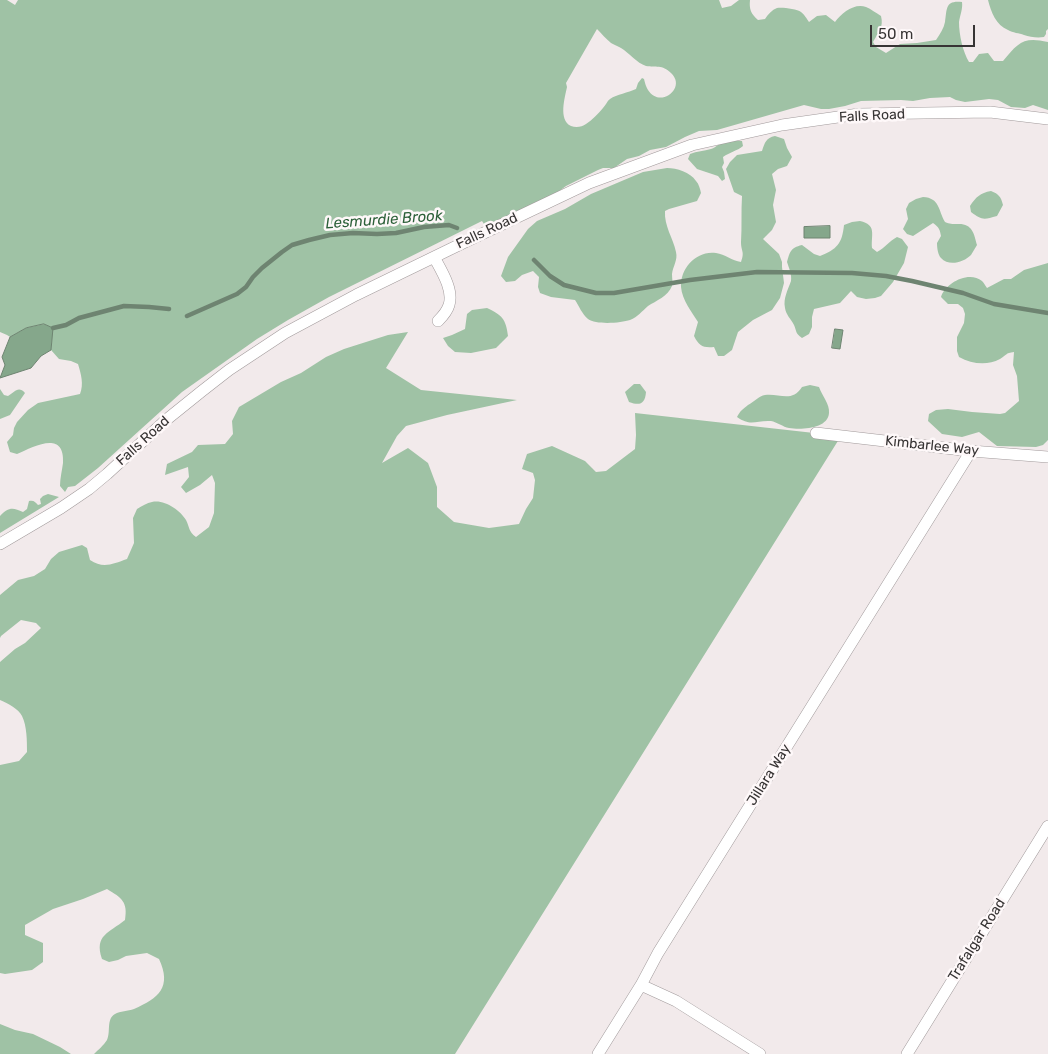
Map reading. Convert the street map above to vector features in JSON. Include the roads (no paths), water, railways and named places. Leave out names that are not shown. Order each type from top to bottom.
[{"type":"street","name":"Falls Road","points":[[0,544],[89,489],[194,397],[257,351],[305,322],[434,257],[589,183],[692,145],[782,125],[859,114],[990,112],[1048,119]]},
{"type":"street","points":[[434,257],[450,293],[450,304],[438,322]]},
{"type":"street","name":"Kimbarlee Way","points":[[816,433],[971,451],[1048,457]]},
{"type":"street","name":"Jillara Way","points":[[598,1054],[641,985],[658,953],[971,451]]},
{"type":"street","name":"Trafalgar Road","points":[[907,1054],[1048,826]]},
{"type":"street","points":[[641,985],[676,1002],[760,1054]]},
{"type":"waterway","name":"Lesmurdie Brook","points":[[187,316],[237,294],[246,287],[262,268],[292,245],[330,235],[396,233],[424,227],[449,225],[457,228]]},
{"type":"waterway","points":[[534,260],[550,276],[564,285],[596,293],[614,293],[690,280],[757,272],[852,273],[886,276],[912,281],[963,293],[994,304],[1048,313]]},
{"type":"waterway","name":"Lesmurdie Brook","points":[[53,328],[66,325],[79,318],[124,306],[169,309]]}]
